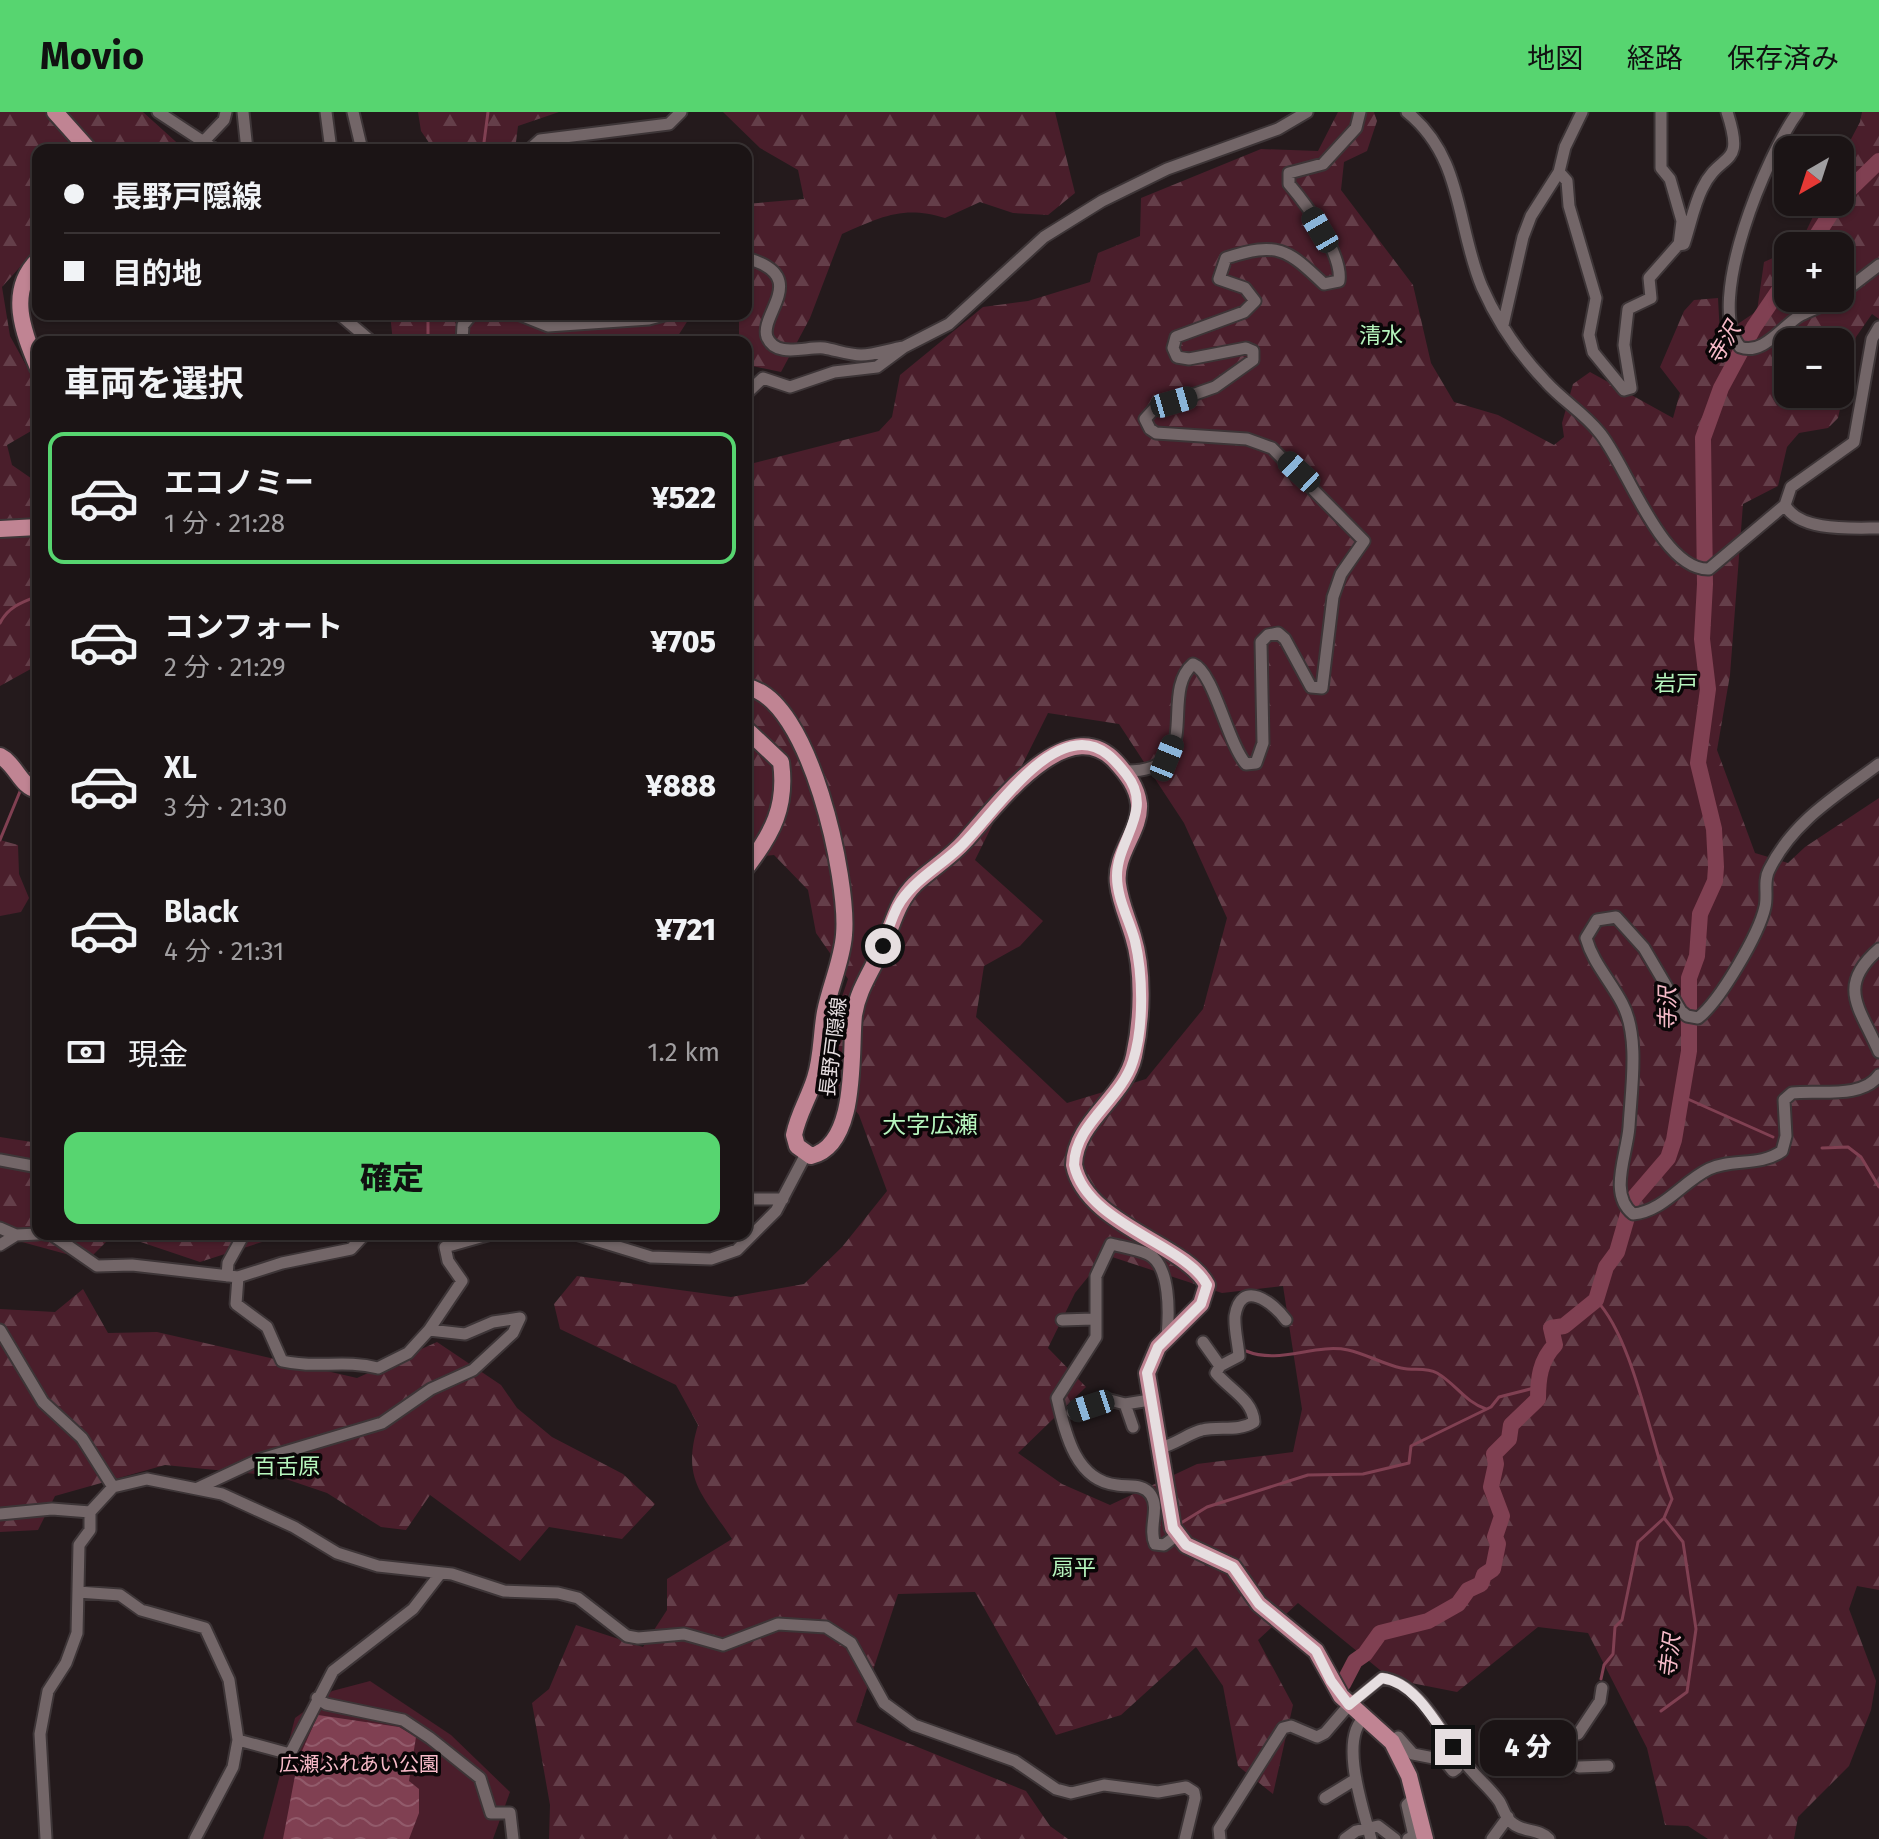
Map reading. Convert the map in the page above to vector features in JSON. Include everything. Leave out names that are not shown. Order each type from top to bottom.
[{"type":"main road","points":[[55,112],[84,144]]},
{"type":"main road","points":[[32,268],[23,279],[19,298],[25,336],[32,353]]},
{"type":"main road","points":[[0,529],[32,527]]},
{"type":"main road","name":"長野戸隠線","points":[[752,689],[764,693],[775,703],[811,762],[845,902],[844,939],[825,1012],[819,1065],[794,1135],[797,1146],[806,1154],[816,1155],[826,1149],[841,1121],[854,1066],[857,1000],[897,907],[907,893],[963,844],[1018,782],[1071,747],[1093,747],[1106,753],[1133,784],[1139,803],[1117,864],[1119,893],[1138,958],[1137,1044],[1125,1080],[1083,1135],[1074,1165],[1084,1187],[1113,1216],[1205,1280],[1206,1292],[1201,1304],[1167,1336],[1148,1367],[1150,1400],[1171,1520],[1177,1535]]},
{"type":"main road","points":[[752,735],[781,762],[784,786],[778,820],[752,859]]},
{"type":"main road","points":[[0,756],[10,762],[27,786],[32,788]]},
{"type":"main road","points":[[1177,1535],[1191,1548],[1233,1567],[1259,1604],[1316,1651],[1331,1681],[1349,1705],[1392,1742],[1409,1776],[1425,1839]]},
{"type":"street","points":[[158,112],[208,144]]},
{"type":"street","points":[[204,141],[224,120],[226,112]]},
{"type":"street","points":[[243,112],[246,144]]},
{"type":"street","points":[[326,112],[330,144]]},
{"type":"street","points":[[353,112],[361,144]]},
{"type":"street","points":[[536,144],[540,140],[669,124],[681,112]]},
{"type":"street","points":[[752,388],[763,378],[790,387],[834,372],[871,369],[904,347],[949,324],[1044,237],[1102,201],[1167,169],[1212,156],[1278,129],[1307,112]]},
{"type":"street","points":[[1123,771],[1156,767],[1167,758],[1175,737],[1184,677],[1193,664],[1205,673],[1226,731],[1246,764],[1256,763],[1263,743],[1261,642],[1268,635],[1278,633],[1285,639],[1311,687],[1322,688],[1333,597],[1341,574],[1364,541],[1272,448],[1247,439],[1156,433],[1145,419],[1155,408],[1215,387],[1253,360],[1253,351],[1246,348],[1189,359],[1177,357],[1173,348],[1176,337],[1244,312],[1255,301],[1245,288],[1219,279],[1226,258],[1266,247],[1282,249],[1324,284],[1339,281],[1336,258],[1304,202],[1289,184],[1289,173],[1323,164],[1356,128],[1360,112]]},
{"type":"street","points":[[1407,112],[1426,131],[1453,176],[1481,285],[1503,325],[1546,382],[1600,432],[1628,485],[1657,529],[1693,567],[1701,570],[1714,566],[1785,505],[1791,487],[1854,442],[1872,339],[1879,327]]},
{"type":"street","points":[[1503,325],[1523,237],[1531,216],[1559,172],[1565,147],[1582,112]]},
{"type":"street","points":[[1559,172],[1567,181],[1569,206],[1596,298],[1589,335],[1593,352],[1624,390],[1631,388],[1624,345],[1628,309],[1651,298],[1649,278],[1678,245],[1682,221],[1670,179],[1661,168],[1661,112]]},
{"type":"street","points":[[1678,245],[1684,244],[1701,190],[1730,160],[1735,148],[1727,112]]},
{"type":"street","points":[[1798,112],[1761,177],[1744,225],[1732,301],[1731,333],[1740,347],[1752,349],[1765,344],[1807,312]]},
{"type":"street","points":[[752,262],[779,281],[781,294],[766,332],[768,340],[778,348],[823,348],[862,355],[904,347]]},
{"type":"street","points":[[1854,284],[1879,265]]},
{"type":"street","points":[[346,320],[365,336]]},
{"type":"street","points":[[533,320],[548,326],[635,320]]},
{"type":"street","points":[[1785,505],[1790,514],[1812,523],[1879,528]]},
{"type":"street","points":[[1879,764],[1805,818],[1789,836],[1767,873],[1766,905],[1759,923],[1712,1005],[1698,1018],[1681,1011],[1644,948],[1616,917],[1597,920],[1586,938],[1596,964],[1623,1004],[1629,1022],[1629,1124],[1619,1193],[1625,1208],[1633,1214],[1652,1210],[1709,1169],[1764,1160],[1782,1151],[1786,1136],[1784,1100],[1792,1093],[1856,1090],[1871,1085],[1879,1075]]},
{"type":"street","points":[[1879,949],[1856,975],[1854,988],[1879,1052]]},
{"type":"street","points":[[752,1239],[783,1199],[806,1154]]},
{"type":"street","points":[[0,1160],[32,1166]]},
{"type":"street","points":[[752,1199],[783,1199]]},
{"type":"street","points":[[0,1228],[16,1235],[32,1234]]},
{"type":"street","points":[[0,1245],[16,1235]]},
{"type":"street","points":[[60,1240],[97,1266],[132,1265],[232,1276],[351,1249],[359,1240]]},
{"type":"street","points":[[241,1240],[228,1263],[236,1304],[267,1327],[282,1361],[306,1367],[353,1362],[378,1368],[408,1353],[429,1330],[462,1281],[448,1261],[445,1247],[470,1240]]},
{"type":"street","points":[[596,1240],[651,1257],[711,1259],[737,1250],[750,1240]]},
{"type":"street","points":[[1167,1336],[1169,1311],[1158,1262],[1150,1254],[1111,1244],[1096,1276],[1093,1319],[1096,1337],[1057,1398],[1078,1464],[1114,1485],[1137,1485],[1149,1491],[1154,1501],[1151,1536],[1155,1544],[1164,1545],[1177,1535]]},
{"type":"street","points":[[1160,1448],[1180,1443],[1199,1430],[1244,1428],[1254,1422],[1254,1413],[1241,1396],[1229,1389],[1216,1373],[1220,1366],[1239,1356],[1235,1317],[1240,1302],[1247,1297],[1260,1296],[1273,1303],[1286,1320]]},
{"type":"street","points":[[197,1488],[258,1460],[382,1423],[431,1389],[473,1370],[513,1333],[520,1318],[493,1322],[465,1334],[429,1330]]},
{"type":"street","points":[[1062,1320],[1093,1319]]},
{"type":"street","points":[[0,1330],[43,1402],[82,1438],[113,1487]]},
{"type":"street","points":[[1203,1342],[1220,1366]]},
{"type":"street","points":[[1072,1412],[1110,1400],[1125,1404],[1150,1400]]},
{"type":"street","points":[[1125,1404],[1133,1427]]},
{"type":"street","points":[[46,1839],[40,1734],[48,1691],[66,1663],[77,1633],[79,1545],[90,1530],[90,1512],[113,1487],[147,1479],[197,1488],[254,1507],[337,1553],[378,1566],[478,1581],[504,1591],[558,1593],[578,1598],[627,1636],[684,1634],[723,1645],[778,1624],[826,1627],[851,1643],[884,1703],[901,1717],[914,1725],[1015,1761],[1056,1789],[1071,1793],[1117,1785],[1170,1792],[1186,1787],[1194,1792],[1195,1798],[1185,1839]]},
{"type":"street","points":[[0,1514],[52,1509],[90,1512]]},
{"type":"street","points":[[238,1740],[290,1754],[333,1671],[413,1609],[440,1574]]},
{"type":"street","points":[[78,1592],[120,1595],[141,1610],[205,1628],[229,1680],[238,1740],[233,1767],[195,1839]]},
{"type":"street","points":[[1220,1839],[1219,1829],[1274,1736],[1291,1726],[1317,1737],[1325,1733],[1349,1705],[1382,1678],[1391,1679],[1426,1708],[1453,1747],[1498,1799],[1508,1817],[1524,1829],[1543,1832],[1549,1839]]},
{"type":"street","points":[[1578,1734],[1600,1701],[1602,1688]]},
{"type":"street","points":[[317,1698],[326,1704],[403,1720],[430,1738],[480,1778],[491,1813],[510,1813],[513,1839]]},
{"type":"street","points":[[1365,1717],[1360,1721],[1355,1742],[1356,1779],[1369,1833]]},
{"type":"street","points":[[1392,1742],[1398,1737],[1413,1754],[1444,1760],[1453,1771],[1457,1768],[1449,1748],[1453,1747]]},
{"type":"street","points":[[1579,1767],[1608,1766]]},
{"type":"street","points":[[1325,1798],[1356,1779]]},
{"type":"street","points":[[1408,1839],[1414,1836],[1407,1805],[1413,1799]]},
{"type":"street","points":[[1492,1839],[1508,1817]]},
{"type":"street","points":[[1345,1839],[1369,1833],[1378,1826],[1395,1839]]},
{"type":"green space","points":[[0,112],[143,112],[178,144],[32,144],[32,254],[2,287],[10,336],[32,376],[32,430],[7,445],[12,465],[32,479],[32,668],[0,686]]},
{"type":"green space","points":[[418,112],[559,112],[518,126],[516,144],[430,144],[421,131]]},
{"type":"green space","points":[[723,112],[1055,112],[1075,193],[1048,215],[1013,213],[980,202],[945,218],[904,213],[881,218],[842,234],[810,318],[781,372],[752,366],[752,336],[739,336],[739,320],[752,320],[752,203],[804,199],[798,170],[760,148]]},
{"type":"green space","points":[[1338,112],[1374,112],[1377,121],[1367,151],[1344,162],[1341,190],[1413,285],[1431,363],[1454,402],[1498,415],[1554,445],[1564,437],[1562,423],[1573,384],[1590,372],[1673,418],[1680,393],[1660,367],[1684,311],[1694,300],[1718,298],[1720,336],[1757,311],[1764,262],[1774,257],[1774,312],[1854,312],[1854,232],[1806,232],[1813,216],[1854,216],[1853,136],[1862,112],[1879,112],[1879,319],[1872,314],[1856,337],[1854,346],[1854,328],[1774,328],[1774,408],[1840,408],[1838,418],[1828,428],[1799,433],[1787,447],[1778,486],[1743,504],[1730,675],[1717,750],[1755,853],[1788,863],[1805,847],[1879,798],[1879,1590],[1857,1586],[1849,1609],[1876,1681],[1871,1710],[1849,1766],[1798,1817],[1794,1839],[1708,1839],[1688,1826],[1665,1825],[1647,1748],[1588,1633],[1538,1627],[1457,1692],[1391,1679],[1298,1603],[1258,1640],[1293,1705],[1273,1794],[1238,1766],[1223,1686],[1196,1647],[1121,1715],[1056,1735],[975,1592],[898,1594],[856,1722],[1026,1791],[1050,1826],[1068,1839],[549,1839],[550,1805],[532,1703],[549,1689],[576,1625],[643,1647],[667,1610],[667,1579],[732,1539],[698,1486],[692,1460],[698,1425],[676,1385],[560,1329],[554,1304],[577,1276],[731,1297],[804,1284],[842,1247],[887,1191],[859,1115],[819,1065],[848,979],[816,933],[808,890],[774,855],[752,857],[752,463],[879,431],[892,417],[900,375],[983,307],[1028,301],[1090,282],[1098,253],[1140,236],[1141,198],[1261,149],[1318,151]],"holes":[[[1048,713],[1119,724],[1184,823],[1227,918],[1203,1009],[1146,1079],[1067,1103],[976,1017],[984,966],[1020,946],[1043,921],[975,860]],[[1106,1255],[1222,1293],[1283,1286],[1302,1409],[1293,1452],[1197,1464],[1110,1505],[1062,1484],[1018,1453],[1086,1387],[1048,1348],[1075,1293]]]},
{"type":"green space","points":[[391,320],[688,320],[678,336],[392,336]]},
{"type":"green space","points":[[0,840],[18,845],[19,874],[29,898],[21,912],[0,916]]},
{"type":"green space","points":[[0,1137],[32,1142],[32,1240],[108,1240],[88,1260],[0,1236]]},
{"type":"green space","points":[[135,1240],[262,1240],[200,1262]]},
{"type":"green space","points":[[83,1289],[108,1333],[157,1332],[357,1378],[437,1342],[501,1385],[517,1408],[552,1437],[623,1474],[655,1504],[622,1539],[549,1527],[520,1561],[430,1495],[406,1530],[381,1527],[327,1493],[277,1476],[165,1465],[55,1496],[38,1530],[0,1532],[0,1309],[55,1312]]},
{"type":"green space","name":"広瀬ふれあい公園","points":[[370,1681],[451,1735],[510,1792],[493,1839],[263,1839],[295,1718],[332,1691]]},
{"type":"water","points":[[318,1715],[399,1727],[416,1737],[409,1781],[419,1789],[419,1813],[409,1839],[283,1839],[298,1760]]},
{"type":"waterway","points":[[484,144],[488,112]]},
{"type":"waterway","name":"寺沢","points":[[1854,185],[1879,161]]},
{"type":"waterway","name":"寺沢","points":[[1819,232],[1829,216]]},
{"type":"waterway","name":"寺沢","points":[[1343,1684],[1355,1661],[1365,1654],[1380,1633],[1428,1621],[1458,1604],[1468,1590],[1481,1584],[1484,1575],[1493,1569],[1498,1544],[1495,1537],[1502,1516],[1491,1487],[1496,1464],[1494,1454],[1509,1439],[1511,1425],[1538,1399],[1541,1370],[1555,1345],[1551,1328],[1564,1326],[1596,1300],[1606,1267],[1617,1252],[1632,1200],[1668,1158],[1674,1140],[1689,1051],[1689,978],[1697,956],[1700,914],[1715,881],[1716,867],[1714,829],[1698,763],[1708,689],[1702,639],[1705,584],[1703,438],[1721,388],[1774,298]]},
{"type":"waterway","points":[[428,320],[428,336]]},
{"type":"waterway","points":[[0,623],[11,609],[32,598]]},
{"type":"waterway","points":[[0,840],[21,789]]},
{"type":"waterway","points":[[1681,1096],[1773,1137]]},
{"type":"waterway","points":[[1822,1148],[1848,1147],[1861,1157],[1879,1187]]},
{"type":"waterway","name":"寺沢","points":[[1596,1300],[1621,1340],[1631,1366],[1672,1499],[1664,1518],[1683,1542],[1696,1629],[1687,1692],[1661,1711]]},
{"type":"waterway","points":[[1246,1351],[1272,1356],[1322,1349],[1348,1350],[1401,1368],[1433,1371],[1472,1402],[1486,1409]]},
{"type":"waterway","points":[[1181,1523],[1207,1507],[1308,1475],[1363,1474],[1409,1463],[1411,1446],[1491,1407],[1499,1397],[1538,1387]]},
{"type":"waterway","points":[[1601,1679],[1604,1665],[1613,1654],[1615,1627],[1622,1620],[1638,1542],[1663,1519]]},
{"type":"district","name":"清水","points":[[1381,335]]},
{"type":"district","name":"岩戸","points":[[1676,683]]},
{"type":"district","name":"大字広瀬","points":[[930,1125]]},
{"type":"district","name":"百舌原","points":[[287,1466]]},
{"type":"district","name":"扇平","points":[[1074,1567]]},
{"type":"route","points":[[883,946],[897,907],[907,893],[956,851],[1005,795],[1030,772],[1071,747],[1082,745],[1106,753],[1126,774],[1136,791],[1139,809],[1117,864],[1117,882],[1134,937],[1139,966],[1137,1044],[1125,1080],[1083,1135],[1074,1165],[1084,1187],[1113,1216],[1175,1257],[1205,1280],[1207,1285],[1201,1304],[1158,1347],[1147,1373],[1173,1528],[1186,1545],[1233,1567],[1259,1604],[1316,1651],[1331,1681],[1349,1705],[1382,1678],[1391,1679],[1426,1708],[1453,1747]]}]
